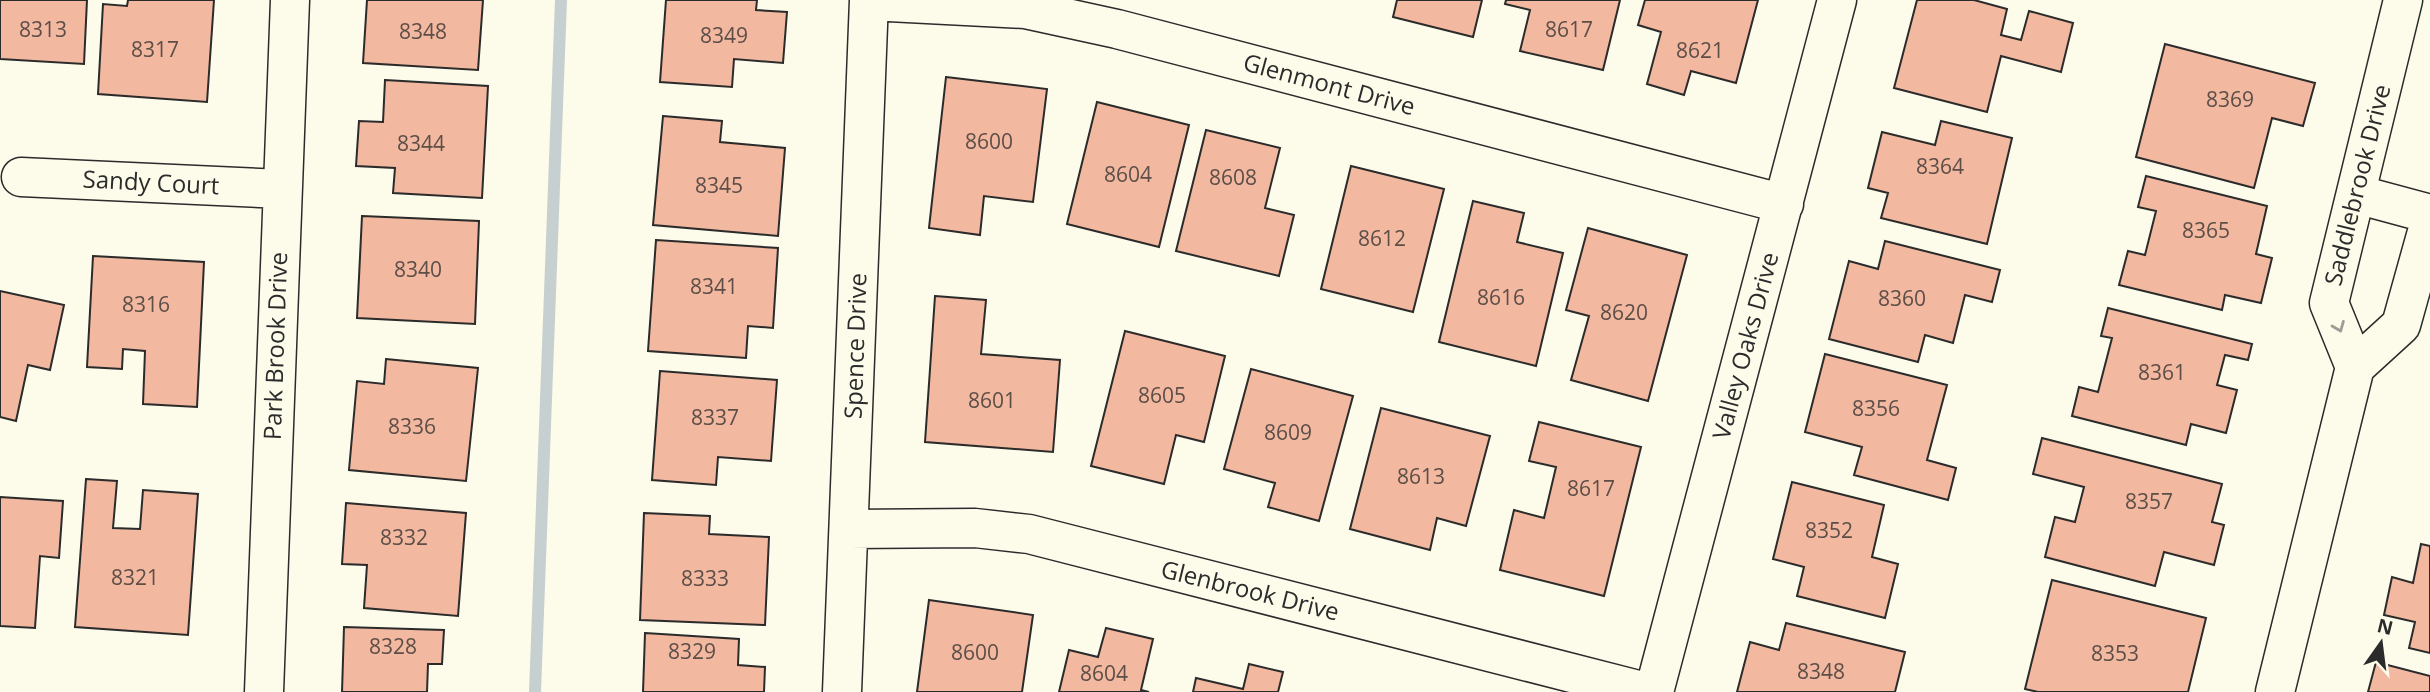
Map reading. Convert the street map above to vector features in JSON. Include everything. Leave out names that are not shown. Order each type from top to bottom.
[{"type":"street","name":"Park Brook Drive","points":[[264,692],[290,0]]},
{"type":"street","name":"Valley Oaks Drive","points":[[1654,692],[1838,0]]},
{"type":"street","name":"Saddlebrook Drive","points":[[2355,367],[2329,303],[2403,0]]},
{"type":"street","name":"Glenmont Drive","points":[[869,1],[1025,9],[1104,26],[1784,204]]},
{"type":"street","name":"Spence Drive","points":[[842,692],[869,1]]},
{"type":"street","name":"Sandy Court","points":[[21,177],[282,189]]},
{"type":"street","points":[[2356,194],[2430,214]]},
{"type":"street","points":[[2275,692],[2355,367],[2401,325],[2430,221]]},
{"type":"street","name":"Glenbrook Drive","points":[[849,529],[975,528],[1029,534],[1646,692]]},
{"type":"building","points":[[0,0],[87,0],[84,64],[0,59]]},
{"type":"building","points":[[128,0],[214,0],[207,102],[98,94],[103,4],[127,6]]},
{"type":"building","points":[[367,0],[483,0],[478,70],[363,63]]},
{"type":"building","points":[[666,0],[757,0],[756,10],[787,12],[783,63],[734,59],[732,87],[660,82]]},
{"type":"building","points":[[1397,0],[1482,0],[1473,37],[1393,17]]},
{"type":"building","points":[[1506,0],[1620,0],[1603,70],[1520,51],[1530,10],[1505,4]]},
{"type":"building","points":[[1645,0],[1758,0],[1736,83],[1691,71],[1684,95],[1647,84],[1661,32],[1638,25]]},
{"type":"building","points":[[1917,0],[1974,0],[2007,9],[2001,35],[2021,40],[2029,11],[2073,23],[2061,72],[2001,56],[1987,112],[1894,88]]},
{"type":"building","points":[[2165,44],[2315,83],[2303,126],[2272,118],[2254,188],[2136,157]]},
{"type":"building","points":[[946,77],[1047,89],[1033,202],[984,196],[980,235],[929,228]]},
{"type":"building","points":[[385,80],[488,86],[482,198],[393,193],[395,168],[356,166],[359,121],[383,122]]},
{"type":"building","points":[[1097,102],[1189,125],[1159,247],[1067,224]]},
{"type":"building","points":[[663,116],[722,121],[720,142],[785,148],[778,236],[653,225]]},
{"type":"building","points":[[1941,121],[2012,138],[1987,244],[1881,218],[1888,193],[1868,188],[1882,132],[1935,145]]},
{"type":"building","points":[[1206,130],[1280,148],[1265,208],[1294,215],[1279,276],[1176,251]]},
{"type":"building","points":[[1351,166],[1444,189],[1413,312],[1321,289]]},
{"type":"building","points":[[2146,176],[2267,206],[2256,254],[2272,258],[2261,303],[2225,295],[2222,310],[2119,285],[2128,251],[2145,255],[2156,211],[2138,207]]},
{"type":"building","points":[[1473,201],[1524,213],[1517,242],[1563,253],[1536,366],[1439,342]]},
{"type":"building","points":[[362,216],[479,221],[475,324],[357,318]]},
{"type":"building","points":[[1588,228],[1687,255],[1648,401],[1571,380],[1589,316],[1566,310]]},
{"type":"building","points":[[656,240],[778,248],[773,328],[748,326],[746,358],[648,351]]},
{"type":"building","points":[[1885,241],[2000,270],[1992,302],[1965,295],[1953,343],[1925,335],[1918,362],[1829,339],[1849,261],[1878,269]]},
{"type":"building","points":[[93,256],[204,262],[197,407],[143,404],[145,351],[123,349],[122,369],[87,367]]},
{"type":"building","points":[[0,291],[64,305],[50,370],[28,365],[16,421],[0,417]]},
{"type":"building","points":[[935,296],[986,300],[981,354],[1060,360],[1053,452],[925,442]]},
{"type":"building","points":[[2108,308],[2252,344],[2248,360],[2225,355],[2217,385],[2237,390],[2226,433],[2191,424],[2186,445],[2072,416],[2079,387],[2098,392],[2112,338],[2101,336]]},
{"type":"building","points":[[1125,331],[1225,356],[1204,442],[1176,435],[1164,484],[1091,466]]},
{"type":"building","points":[[1825,354],[1947,385],[1927,460],[1956,468],[1948,500],[1854,475],[1862,447],[1805,432]]},
{"type":"building","points":[[386,359],[478,368],[466,481],[349,470],[357,381],[384,384]]},
{"type":"building","points":[[1251,369],[1353,396],[1319,521],[1268,507],[1275,483],[1224,469]]},
{"type":"building","points":[[660,371],[777,380],[771,461],[718,457],[716,485],[652,480]]},
{"type":"building","points":[[1381,408],[1490,436],[1466,526],[1437,518],[1430,550],[1350,529]]},
{"type":"building","points":[[1539,422],[1641,447],[1604,596],[1500,570],[1514,510],[1544,518],[1556,467],[1529,461]]},
{"type":"building","points":[[2042,438],[2222,484],[2212,522],[2224,525],[2214,565],[2164,552],[2155,586],[2045,557],[2055,517],[2075,522],[2084,487],[2033,474]]},
{"type":"building","points":[[86,479],[117,481],[113,528],[140,529],[143,490],[198,494],[188,635],[75,627]]},
{"type":"building","points":[[1792,482],[1884,505],[1872,557],[1898,564],[1885,618],[1797,596],[1804,567],[1773,559]]},
{"type":"building","points":[[0,497],[63,501],[59,558],[40,556],[35,628],[0,626]]},
{"type":"building","points":[[346,503],[466,513],[458,616],[364,608],[367,565],[342,564]]},
{"type":"building","points":[[644,513],[710,516],[709,534],[769,537],[765,625],[640,620]]},
{"type":"building","points":[[2421,544],[2430,546],[2430,653],[2409,648],[2415,622],[2384,615],[2392,577],[2413,583]]},
{"type":"building","points":[[2052,580],[2206,618],[2188,692],[2038,692],[2025,689]]},
{"type":"building","points":[[929,600],[1033,615],[1022,692],[917,692]]},
{"type":"building","points":[[1786,623],[1905,652],[1895,692],[1737,692],[1750,642],[1779,650]]},
{"type":"building","points":[[344,627],[444,630],[442,664],[428,664],[427,692],[342,692]]},
{"type":"building","points":[[1106,628],[1153,639],[1141,690],[1149,692],[1059,692],[1069,650],[1098,657]]},
{"type":"building","points":[[645,633],[739,639],[738,665],[765,667],[764,692],[643,692]]},
{"type":"building","points":[[2376,662],[2430,676],[2430,692],[2368,692]]},
{"type":"building","points":[[1249,664],[1283,672],[1278,692],[1193,692],[1196,678],[1243,689]]},
{"type":"waterway","points":[[535,692],[561,0]]}]
